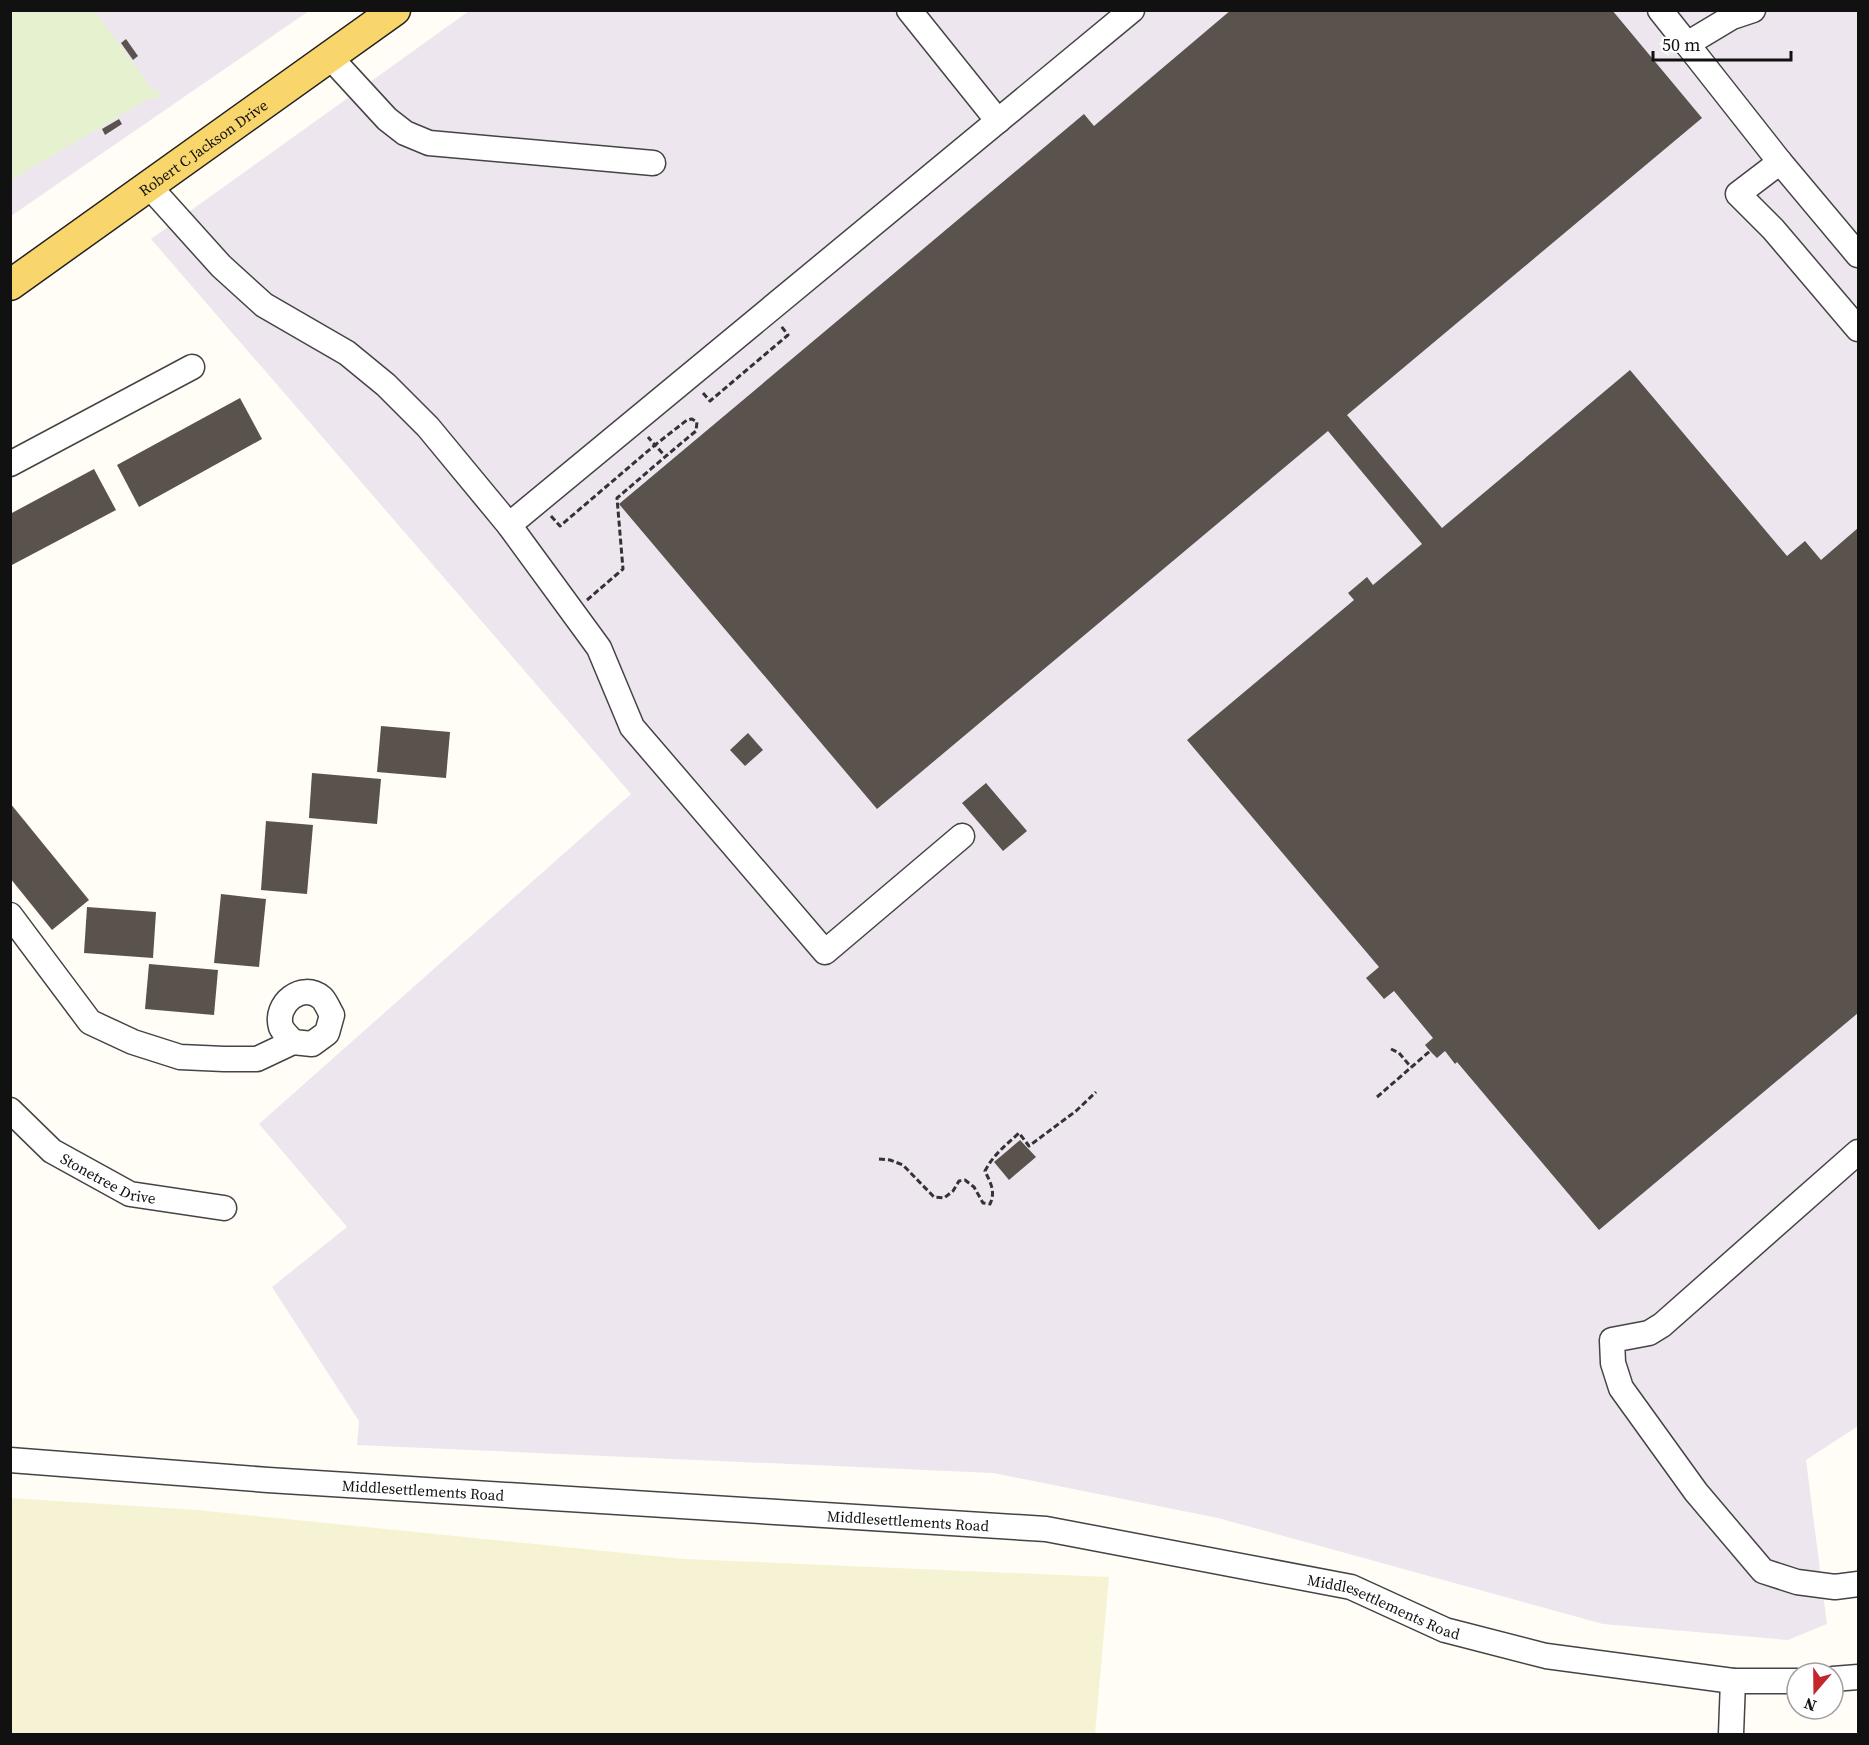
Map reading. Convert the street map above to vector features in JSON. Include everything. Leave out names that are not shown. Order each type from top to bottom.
[{"type":"main road","name":"Robert C Jackson Drive","points":[[10,285],[395,10]]},
{"type":"street","points":[[909,10],[998,121]]},
{"type":"street","points":[[510,525],[1132,10]]},
{"type":"street","points":[[1660,10],[1780,162],[1858,255]]},
{"type":"street","points":[[1687,44],[1732,17],[1753,10]]},
{"type":"street","points":[[330,57],[387,119],[405,133],[429,143],[653,163]]},
{"type":"street","points":[[1780,162],[1738,194],[1773,229],[1858,329]]},
{"type":"street","points":[[149,186],[214,259],[264,305],[347,353],[386,385],[428,427],[510,525],[599,648],[632,727],[825,952],[962,836]]},
{"type":"street","points":[[10,464],[192,367]]},
{"type":"street","points":[[10,915],[90,1022],[133,1042],[180,1057],[235,1059],[258,1059],[293,1042]]},
{"type":"street","name":"Stonetree Drive","points":[[10,1110],[52,1151],[129,1194],[224,1208]]},
{"type":"street","points":[[1858,1152],[1662,1325],[1649,1332],[1612,1340],[1613,1363],[1621,1388],[1696,1492],[1763,1571],[1797,1582],[1835,1587],[1858,1584]]},
{"type":"street","name":"Middlesettlements Road","points":[[10,1460],[268,1480],[1046,1529],[1351,1587],[1445,1630],[1546,1656],[1732,1681],[1785,1681]]},
{"type":"street","points":[[1731,1734],[1732,1681]]},
{"type":"path","points":[[699,388],[710,401],[789,335],[778,322]]},
{"type":"path","points":[[548,513],[560,526],[687,420],[697,422],[696,431],[617,498],[623,569],[586,603]]},
{"type":"path","points":[[644,432],[666,457]]},
{"type":"path","points":[[1391,1049],[1399,1053],[1411,1067]]},
{"type":"path","points":[[1377,1097],[1430,1051]]},
{"type":"path","points":[[879,1159],[903,1165],[934,1197],[944,1198],[959,1181],[965,1180],[974,1187],[983,1203],[990,1204],[993,1196],[992,1186],[986,1171],[991,1160],[1019,1133],[1029,1146],[1076,1112],[1096,1092]]},
{"type":"shaded area","points":[[11,11],[309,11],[11,216]]},
{"type":"shaded area","points":[[469,11],[1858,11],[1858,1426],[1806,1460],[1827,1624],[1788,1640],[1603,1624],[1218,1518],[993,1473],[357,1445],[359,1421],[272,1287],[347,1227],[259,1124],[631,794],[151,239]]},
{"type":"shaded area","points":[[11,1498],[197,1510],[685,1559],[1109,1577],[1095,1734],[11,1734]]},
{"type":"green space","points":[[10,11],[95,11],[152,89],[160,91],[158,100],[150,98],[11,180]]},
{"type":"building","points":[[1231,10],[1612,10],[1702,118],[1347,415],[1442,528],[1630,370],[1787,556],[1805,541],[1821,560],[1858,528],[1858,1013],[1599,1230],[1457,1062],[1455,1064],[1445,1051],[1437,1058],[1430,1051],[1425,1045],[1433,1038],[1394,991],[1384,999],[1366,978],[1379,967],[1187,740],[1354,600],[1348,593],[1367,577],[1373,585],[1422,544],[1328,431],[877,809],[619,504],[1084,114],[1094,126]]},
{"type":"building","points":[[126,39],[138,56],[133,60],[121,43]]},
{"type":"building","points":[[119,119],[122,124],[105,135],[102,129]]},
{"type":"building","points":[[240,398],[262,439],[139,507],[117,465]]},
{"type":"building","points":[[94,469],[116,510],[10,566],[10,514]]},
{"type":"building","points":[[381,726],[450,732],[446,778],[377,772]]},
{"type":"building","points":[[748,733],[763,750],[745,766],[730,750]]},
{"type":"building","points":[[312,773],[381,779],[377,824],[309,818]]},
{"type":"building","points":[[986,783],[1027,831],[1003,851],[962,803]]},
{"type":"building","points":[[10,803],[89,900],[52,930],[10,878]]},
{"type":"building","points":[[266,821],[313,825],[307,894],[261,890]]},
{"type":"building","points":[[221,894],[266,899],[259,967],[214,963]]},
{"type":"building","points":[[87,907],[156,912],[153,958],[84,953]]},
{"type":"building","points":[[149,964],[218,970],[214,1015],[145,1009]]},
{"type":"building","points":[[1020,1140],[1036,1157],[1009,1180],[994,1162]]}]
